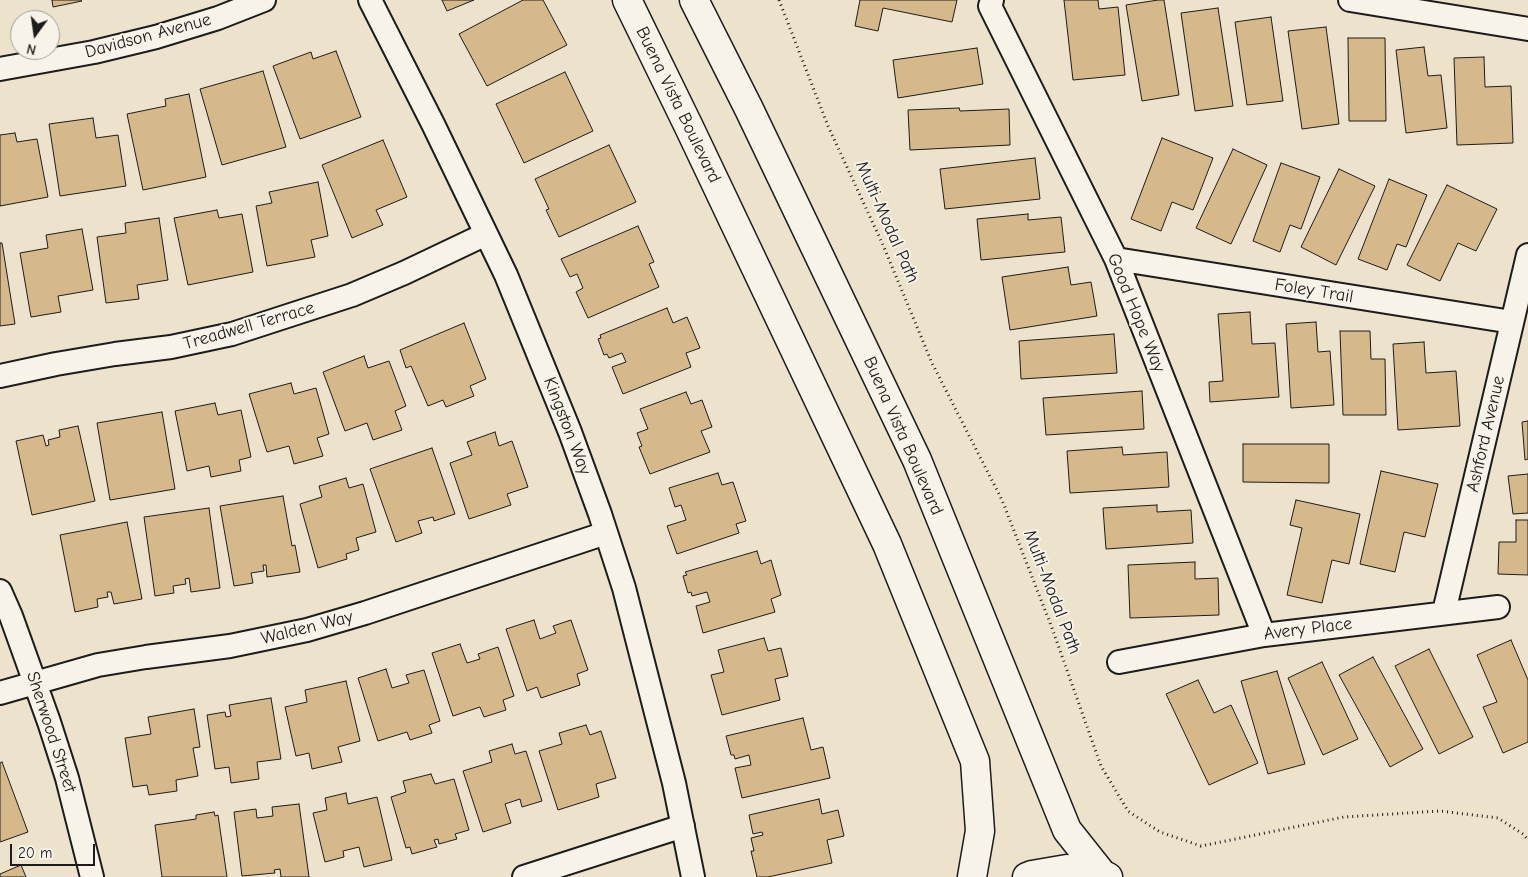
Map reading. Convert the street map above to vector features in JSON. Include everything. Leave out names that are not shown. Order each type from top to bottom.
[{"type":"main road","name":"Buena Vista Boulevard","points":[[627,0],[698,144],[887,544],[975,761],[980,831],[972,877]]},
{"type":"main road","name":"Buena Vista Boulevard","points":[[694,0],[753,118],[917,460],[1067,830],[1105,876]]},
{"type":"main road","name":"Buena Vista Boulevard","points":[[1027,877],[1067,869],[1105,876]]},
{"type":"street","name":"Davidson Avenue","points":[[0,68],[94,52],[156,38],[218,18],[264,0]]},
{"type":"street","name":"Kingston Way","points":[[370,0],[433,124],[506,275],[570,432],[624,588],[674,783],[694,877]]},
{"type":"street","name":"Good Hope Way","points":[[992,0],[990,6],[1116,259],[1264,634]]},
{"type":"street","points":[[1350,0],[1528,30]]},
{"type":"street","name":"Treadwell Terrace","points":[[0,376],[56,364],[171,347],[232,334],[352,295],[404,273],[486,234]]},
{"type":"street","name":"Ashford Avenue","points":[[1444,612],[1528,255]]},
{"type":"street","name":"Foley Trail","points":[[1116,259],[1512,322]]},
{"type":"street","name":"Walden Way","points":[[0,693],[98,665],[230,646],[307,630],[365,613],[606,533]]},
{"type":"street","name":"Sherwood Street","points":[[0,590],[35,682],[67,778],[92,877]]},
{"type":"street","name":"Avery Place","points":[[1119,662],[1264,634],[1498,607]]},
{"type":"street","points":[[524,877],[683,826]]},
{"type":"path","name":"Multi-Modal Path","points":[[779,0],[828,126],[883,246],[932,363],[1002,500],[1052,628],[1101,766],[1128,811],[1160,832],[1201,846],[1344,817],[1440,810],[1498,818],[1523,834],[1528,840]]},
{"type":"building","points":[[52,0],[81,0],[82,1],[53,7]]},
{"type":"building","points":[[442,0],[474,0],[447,11]]},
{"type":"building","points":[[523,0],[543,0],[567,45],[487,86],[459,34]]},
{"type":"building","points":[[860,0],[957,0],[952,22],[883,8],[878,31],[855,26]]},
{"type":"building","points":[[1064,0],[1098,0],[1099,9],[1118,7],[1125,75],[1073,80]]},
{"type":"building","points":[[1164,0],[1179,95],[1142,101],[1126,5]]},
{"type":"building","points":[[1218,8],[1233,106],[1195,111],[1181,13]]},
{"type":"building","points":[[1271,17],[1283,101],[1247,105],[1235,22]]},
{"type":"building","points":[[1326,27],[1339,124],[1302,129],[1288,31]]},
{"type":"building","points":[[1348,38],[1385,38],[1386,121],[1349,121]]},
{"type":"building","points":[[1424,47],[1428,76],[1441,75],[1447,128],[1406,133],[1396,50]]},
{"type":"building","points":[[977,48],[983,84],[898,98],[893,60]]},
{"type":"building","points":[[336,51],[361,117],[300,139],[273,66],[311,52],[313,59]]},
{"type":"building","points":[[1484,57],[1485,87],[1511,86],[1513,143],[1457,145],[1454,58]]},
{"type":"building","points":[[263,71],[286,147],[222,165],[200,89]]},
{"type":"building","points":[[565,72],[593,131],[524,163],[496,104]]},
{"type":"building","points":[[189,94],[206,177],[143,190],[127,114],[166,106],[165,99]]},
{"type":"building","points":[[959,108],[960,111],[1009,109],[1010,145],[910,150],[908,110]]},
{"type":"building","points":[[93,118],[96,138],[118,135],[126,186],[60,196],[49,124]]},
{"type":"building","points":[[15,133],[17,142],[37,139],[48,197],[0,206],[0,135]]},
{"type":"building","points":[[1162,138],[1213,158],[1193,210],[1172,202],[1161,231],[1131,219]]},
{"type":"building","points":[[383,140],[407,197],[376,210],[383,225],[352,238],[322,165]]},
{"type":"building","points":[[609,145],[636,202],[559,237],[546,210],[549,209],[535,179]]},
{"type":"building","points":[[1233,149],[1267,165],[1231,244],[1196,228]]},
{"type":"building","points":[[1035,158],[1040,199],[945,209],[940,169]]},
{"type":"building","points":[[1281,163],[1320,177],[1301,229],[1290,225],[1280,252],[1253,241]]},
{"type":"building","points":[[1339,169],[1375,186],[1336,265],[1301,247]]},
{"type":"building","points":[[1389,179],[1427,195],[1406,247],[1397,244],[1387,270],[1358,259]]},
{"type":"building","points":[[318,182],[328,236],[311,240],[315,257],[267,266],[256,206],[272,203],[269,192]]},
{"type":"building","points":[[1447,185],[1497,209],[1476,251],[1458,243],[1440,281],[1407,265]]},
{"type":"building","points":[[217,210],[219,218],[242,214],[253,272],[188,285],[174,218]]},
{"type":"building","points":[[1028,214],[1028,220],[1061,217],[1065,252],[981,260],[977,219]]},
{"type":"building","points":[[159,218],[168,280],[137,285],[139,299],[106,303],[97,237],[126,233],[125,223]]},
{"type":"building","points":[[638,226],[654,262],[649,264],[659,287],[588,318],[576,292],[583,288],[577,274],[570,277],[561,259]]},
{"type":"building","points":[[82,229],[93,290],[58,296],[61,312],[31,317],[20,253],[48,248],[46,235]]},
{"type":"building","points":[[0,243],[2,243],[15,324],[0,326]]},
{"type":"building","points":[[1068,267],[1071,285],[1091,282],[1097,316],[1010,330],[1002,277]]},
{"type":"building","points":[[667,308],[673,323],[687,317],[700,348],[686,353],[691,367],[623,394],[612,367],[626,362],[622,353],[609,358],[607,354],[604,355],[598,339],[601,338],[600,335]]},
{"type":"building","points":[[1250,312],[1252,344],[1275,343],[1279,397],[1210,402],[1209,382],[1223,381],[1218,314]]},
{"type":"building","points":[[1316,322],[1318,352],[1330,351],[1334,405],[1291,408],[1286,324]]},
{"type":"building","points":[[464,323],[486,379],[470,386],[474,396],[446,407],[443,400],[428,406],[411,366],[406,368],[400,350]]},
{"type":"building","points":[[1340,331],[1370,331],[1371,359],[1385,359],[1386,415],[1343,415]]},
{"type":"building","points":[[1114,334],[1117,373],[1021,379],[1019,341]]},
{"type":"building","points":[[1424,342],[1426,373],[1456,371],[1460,426],[1398,430],[1393,344]]},
{"type":"building","points":[[364,356],[368,368],[389,361],[406,406],[395,411],[402,430],[373,440],[367,423],[345,431],[323,372]]},
{"type":"building","points":[[291,383],[294,394],[316,388],[329,434],[317,438],[323,456],[294,464],[289,446],[267,452],[249,394]]},
{"type":"building","points":[[1142,391],[1144,429],[1046,435],[1043,398]]},
{"type":"building","points":[[686,392],[691,404],[702,400],[712,427],[701,431],[710,452],[650,474],[639,447],[642,446],[637,433],[648,429],[640,409]]},
{"type":"building","points":[[215,403],[218,415],[241,410],[251,457],[239,460],[241,471],[211,477],[209,466],[187,471],[175,411]]},
{"type":"building","points":[[162,412],[175,489],[110,500],[97,423]]},
{"type":"building","points":[[1528,421],[1528,459],[1525,460],[1522,422]]},
{"type":"building","points":[[78,426],[95,501],[32,515],[16,441],[43,435],[46,446],[49,445],[48,440],[60,437],[59,430]]},
{"type":"building","points":[[495,432],[499,446],[512,441],[528,487],[507,494],[511,505],[469,519],[450,463],[472,455],[467,442]]},
{"type":"building","points":[[1243,444],[1329,444],[1329,483],[1243,482]]},
{"type":"building","points":[[1122,447],[1123,455],[1167,452],[1169,487],[1070,493],[1067,451]]},
{"type":"building","points":[[432,448],[455,514],[434,521],[433,517],[418,521],[422,533],[396,542],[370,469]]},
{"type":"building","points":[[1381,471],[1438,484],[1425,537],[1404,532],[1395,572],[1360,564]]},
{"type":"building","points":[[718,473],[722,485],[733,482],[746,521],[736,524],[739,533],[677,554],[667,526],[686,520],[681,505],[675,507],[669,488]]},
{"type":"building","points":[[1528,474],[1528,513],[1513,514],[1508,476]]},
{"type":"building","points":[[346,478],[349,488],[363,484],[376,532],[356,538],[359,550],[346,554],[347,559],[318,568],[300,504],[322,497],[319,486]]},
{"type":"building","points":[[283,496],[292,546],[295,545],[300,572],[267,577],[266,565],[263,565],[264,571],[251,573],[253,583],[234,586],[220,506]]},
{"type":"building","points":[[1296,500],[1360,514],[1349,564],[1332,560],[1322,603],[1287,595],[1302,528],[1290,525]]},
{"type":"building","points":[[1157,505],[1157,512],[1191,510],[1193,543],[1106,549],[1103,508]]},
{"type":"building","points":[[209,508],[220,588],[191,592],[189,578],[185,579],[186,584],[173,586],[174,593],[155,596],[144,517]]},
{"type":"building","points":[[1516,520],[1528,520],[1528,575],[1498,574],[1499,542],[1516,542]]},
{"type":"building","points":[[127,522],[142,599],[114,604],[111,592],[107,592],[108,597],[97,599],[98,607],[75,612],[60,535]]},
{"type":"building","points":[[757,551],[761,564],[771,560],[781,595],[771,599],[775,612],[703,633],[696,606],[710,602],[707,592],[692,596],[691,592],[688,593],[683,576],[687,575],[685,572]]},
{"type":"building","points":[[1195,562],[1195,579],[1218,578],[1219,615],[1130,618],[1128,565]]},
{"type":"building","points":[[534,620],[540,639],[556,633],[553,626],[571,620],[588,670],[577,674],[580,685],[541,698],[537,687],[527,691],[506,629]]},
{"type":"building","points":[[764,638],[768,651],[781,648],[788,676],[775,679],[780,700],[722,715],[711,675],[724,672],[718,650]]},
{"type":"building","points":[[1511,640],[1528,680],[1528,742],[1503,753],[1483,707],[1497,702],[1477,655]]},
{"type":"building","points":[[460,644],[467,663],[480,659],[478,654],[498,647],[514,696],[503,700],[506,710],[484,717],[480,707],[453,716],[432,653]]},
{"type":"building","points":[[1429,649],[1473,737],[1439,754],[1395,666]]},
{"type":"building","points":[[1373,657],[1423,749],[1390,767],[1339,675]]},
{"type":"building","points":[[1322,662],[1358,739],[1323,755],[1288,678]]},
{"type":"building","points":[[386,669],[392,688],[409,683],[406,675],[424,670],[440,721],[429,725],[432,733],[410,740],[407,732],[378,741],[358,678]]},
{"type":"building","points":[[1277,671],[1305,764],[1268,774],[1241,681]]},
{"type":"building","points":[[1198,680],[1214,713],[1231,705],[1258,763],[1209,785],[1166,694]]},
{"type":"building","points":[[346,681],[360,741],[338,747],[342,762],[312,769],[309,753],[296,756],[285,707],[307,702],[305,690]]},
{"type":"building","points":[[271,698],[281,759],[257,762],[259,779],[231,783],[229,767],[215,769],[207,715],[225,712],[226,717],[231,716],[229,705]]},
{"type":"building","points":[[194,709],[200,747],[193,748],[198,776],[176,780],[177,791],[149,795],[147,785],[133,787],[125,738],[151,734],[148,717]]},
{"type":"building","points":[[803,718],[811,750],[823,747],[830,778],[742,798],[735,768],[751,765],[749,755],[735,759],[734,755],[731,755],[726,736]]},
{"type":"building","points":[[586,725],[590,735],[601,731],[616,778],[596,784],[599,797],[558,810],[539,751],[562,744],[559,733]]},
{"type":"building","points":[[512,744],[515,754],[526,751],[542,801],[522,807],[520,799],[505,804],[511,823],[483,832],[463,771],[492,762],[489,751]]},
{"type":"building","points":[[2,762],[28,832],[0,842],[0,763]]},
{"type":"building","points":[[431,774],[435,784],[454,779],[469,830],[455,834],[457,839],[439,844],[438,839],[434,840],[437,847],[412,854],[410,847],[406,848],[391,797],[406,792],[403,781]]},
{"type":"building","points":[[346,793],[348,804],[377,797],[392,860],[364,867],[359,847],[343,851],[344,857],[325,862],[313,813],[327,810],[325,798]]},
{"type":"building","points":[[819,799],[822,814],[838,810],[844,836],[827,840],[832,863],[768,877],[757,877],[751,851],[754,851],[751,838],[763,835],[762,832],[753,834],[749,815]]},
{"type":"building","points":[[299,804],[309,877],[281,877],[280,869],[274,870],[275,873],[242,876],[234,812],[256,809],[257,818],[273,816],[272,807]]},
{"type":"building","points":[[214,812],[215,816],[218,815],[227,877],[162,877],[155,825],[196,819],[196,815]]},
{"type":"building","points":[[21,865],[26,877],[0,877],[0,874]]}]
